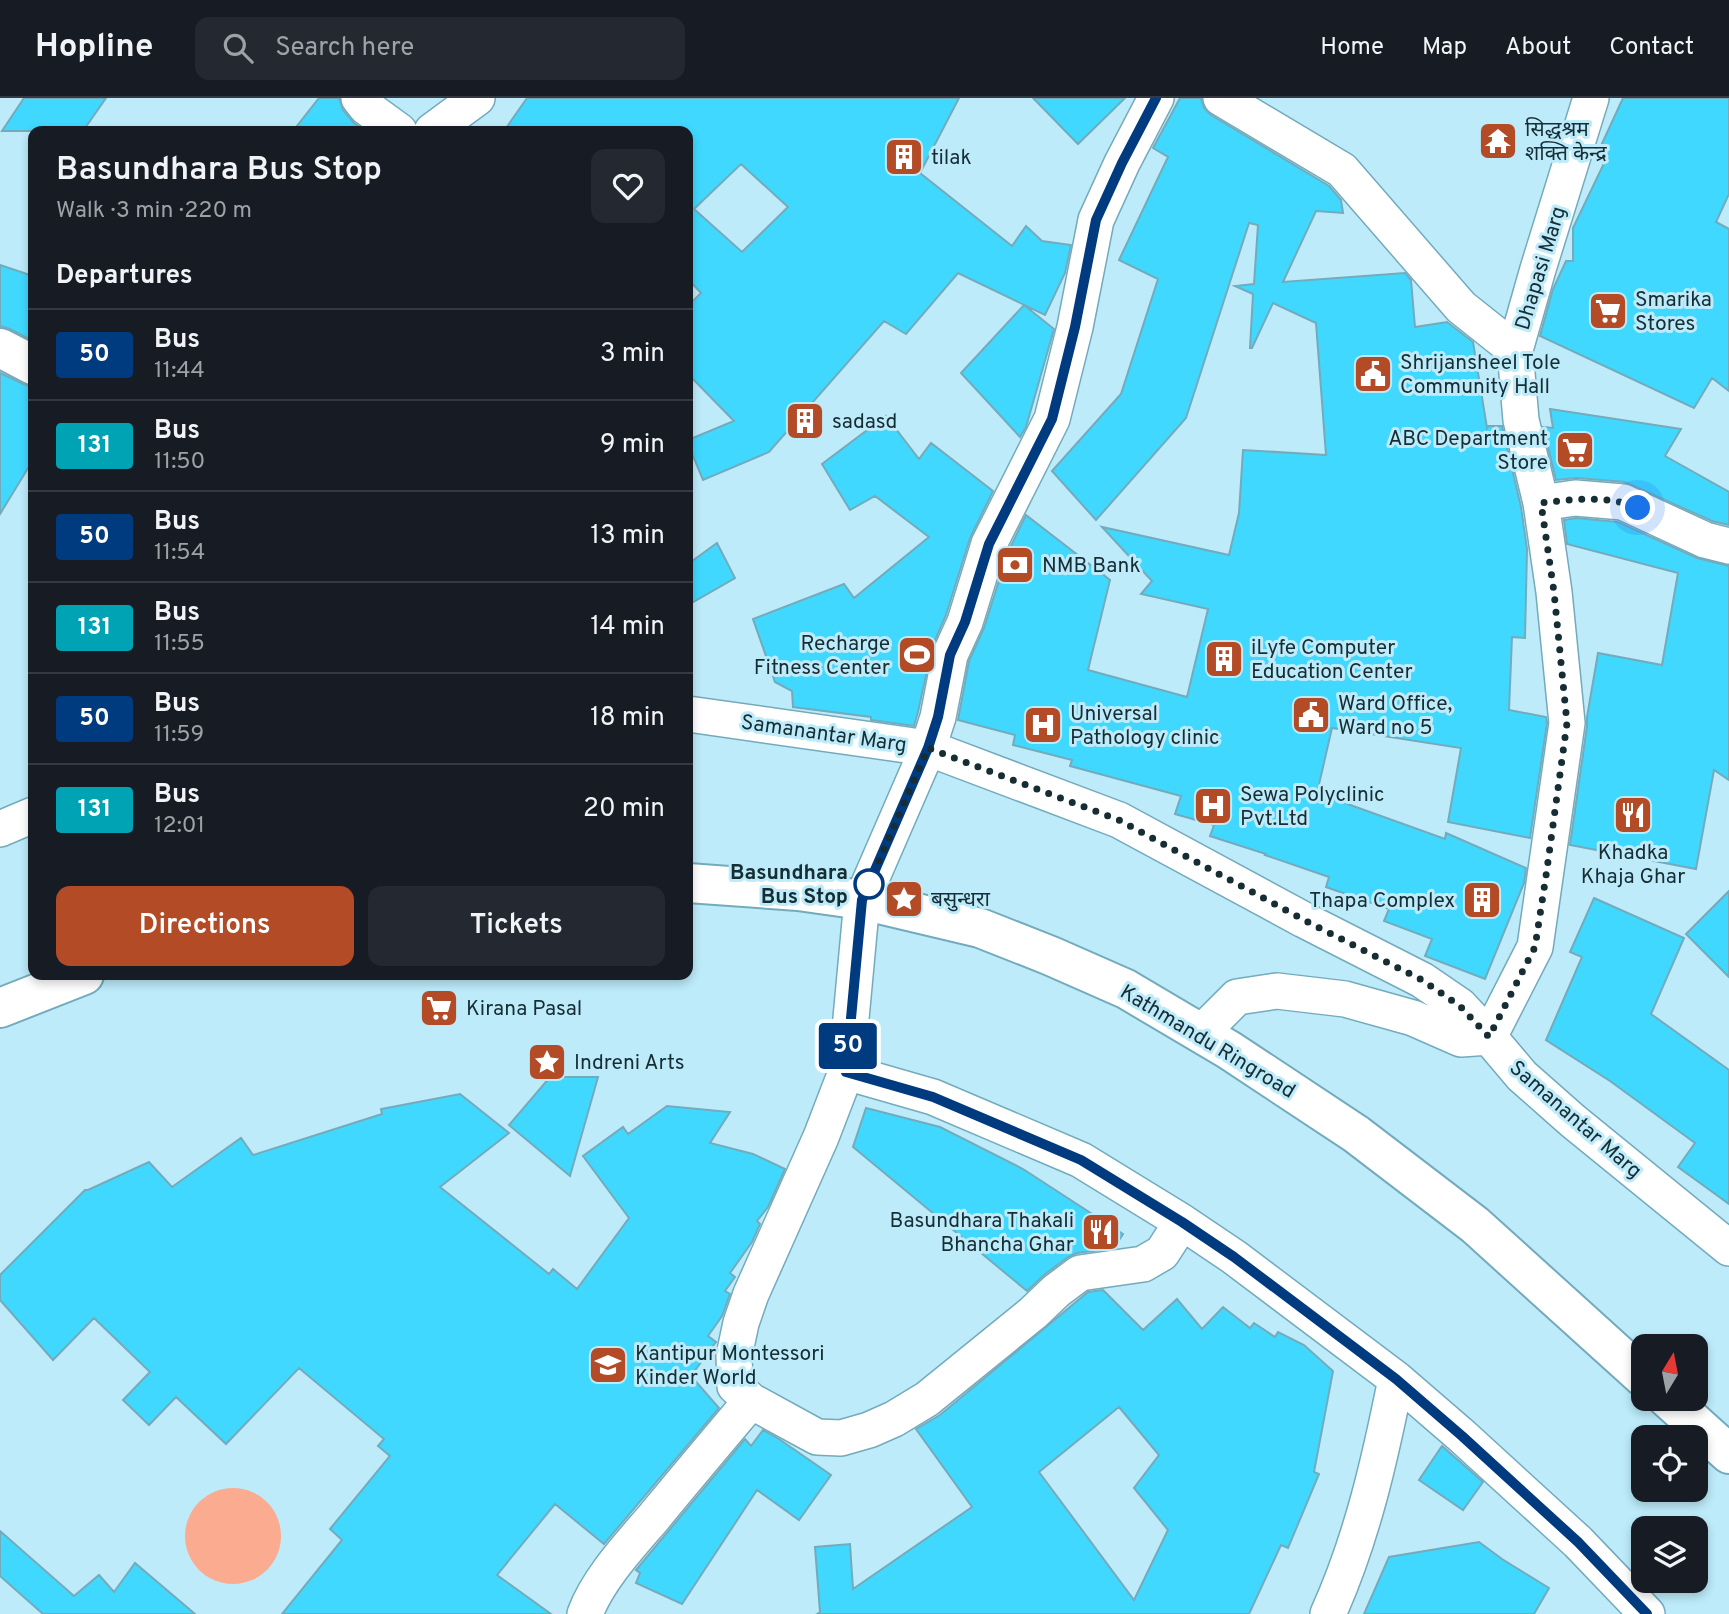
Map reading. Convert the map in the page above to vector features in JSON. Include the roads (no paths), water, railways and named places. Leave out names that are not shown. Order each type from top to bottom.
[{"type":"main road","points":[[0,348],[28,362]]},
{"type":"main road","name":"Kathmandu Ringroad","points":[[693,883],[798,891],[862,900],[980,928],[1126,989],[1201,1033],[1356,1134],[1475,1225],[1631,1366]]},
{"type":"main road","points":[[0,1007],[71,980]]},
{"type":"main road","points":[[1681,1411],[1729,1454]]},
{"type":"street","points":[[359,98],[366,107],[392,126]]},
{"type":"street","points":[[439,126],[477,98]]},
{"type":"street","points":[[1156,98],[1096,220],[1075,327],[1052,419],[989,544],[965,622],[950,655],[938,717],[928,748],[862,900],[846,1072],[821,1137],[751,1294],[734,1356],[735,1386],[751,1401],[817,1437],[841,1438],[869,1430],[927,1399],[1080,1273],[1143,1264],[1163,1253],[1182,1222]]},
{"type":"street","points":[[1221,98],[1342,170],[1461,307],[1515,350]]},
{"type":"street","name":"Dhapasi Marg","points":[[1489,1037],[1535,947],[1567,723],[1554,592],[1541,503],[1521,420],[1515,350],[1591,98]]},
{"type":"street","points":[[1541,503],[1575,498],[1623,502],[1705,540],[1729,546]]},
{"type":"street","name":"Samanantar Marg","points":[[693,715],[928,748],[1119,820],[1422,980],[1460,1006],[1522,1076],[1729,1248]]},
{"type":"street","points":[[0,829],[28,818]]},
{"type":"street","points":[[1201,1033],[1237,997],[1277,991],[1345,999],[1413,1018],[1461,1039],[1489,1037]]},
{"type":"street","points":[[846,1072],[933,1097],[1081,1160],[1234,1257],[1396,1379],[1462,1436],[1578,1542],[1647,1614]]},
{"type":"street","points":[[1328,1614],[1358,1536],[1380,1457],[1396,1379]]},
{"type":"street","points":[[585,1614],[589,1603],[623,1555],[751,1401]]},
{"type":"place","name":"सिद्धश्रम शक्ति केन्द्र","points":[[1498,141]]},
{"type":"place","name":"tilak","points":[[904,157]]},
{"type":"place","name":"Smarika Stores","points":[[1608,311]]},
{"type":"place","name":"Shrijansheel Tole Community Hall","points":[[1373,374]]},
{"type":"place","name":"sadasd","points":[[805,421]]},
{"type":"place","name":"ABC Department Store","points":[[1575,450]]},
{"type":"place","name":"NMB Bank","points":[[1015,565]]},
{"type":"place","name":"Recharge Fitness Center","points":[[917,655]]},
{"type":"place","name":"iLyfe Computer Education Center","points":[[1224,659]]},
{"type":"place","name":"Ward Office, Ward no 5","points":[[1311,715]]},
{"type":"place","name":"Universal Pathology clinic","points":[[1043,725]]},
{"type":"place","name":"Sewa Polyclinic Pvt.Ltd","points":[[1213,806]]},
{"type":"place","name":"Khadka Khaja Ghar","points":[[1633,815]]},
{"type":"place","name":"Basundhara Bus Stop","points":[[869,884]]},
{"type":"place","name":"बसुन्धरा","points":[[904,899]]},
{"type":"place","name":"Thapa Complex","points":[[1482,900]]},
{"type":"place","name":"Kirana Pasal","points":[[439,1008]]},
{"type":"place","name":"Indreni Arts","points":[[547,1062]]},
{"type":"place","name":"Basundhara Thakali Bhancha Ghar","points":[[1101,1232]]},
{"type":"place","name":"Kantipur Montessori Kinder World","points":[[608,1365]]}]
